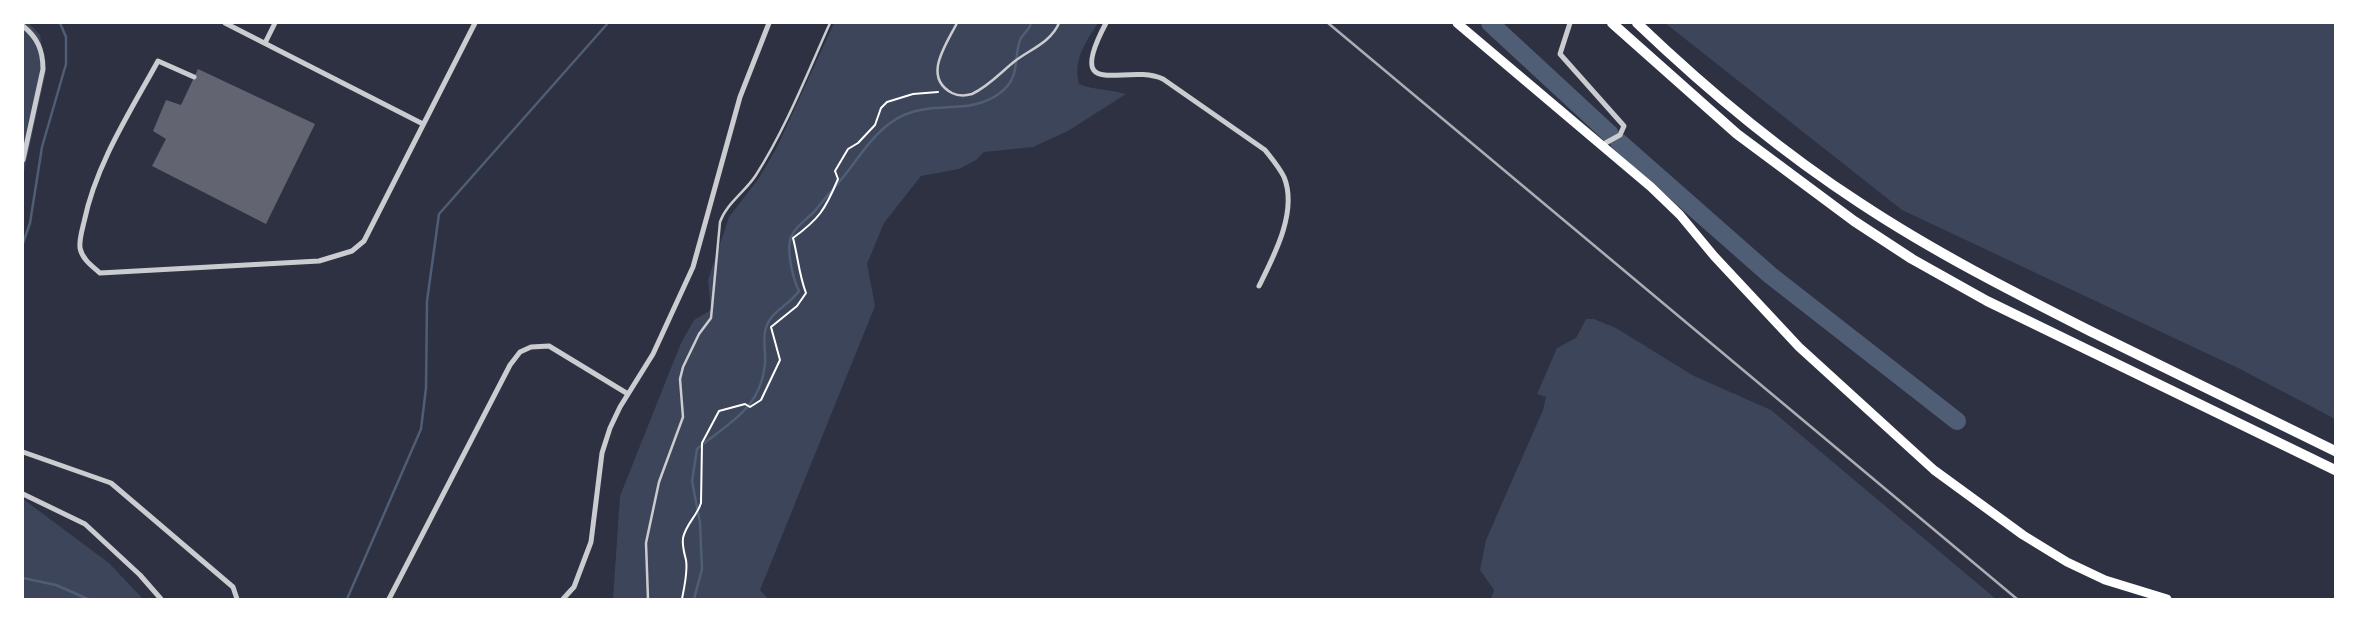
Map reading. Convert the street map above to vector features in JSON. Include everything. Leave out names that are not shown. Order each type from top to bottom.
[{"type":"highway","points":[[1612,23],[1737,134],[1854,221],[1912,258],[1987,301],[2335,470]]},
{"type":"highway","points":[[1637,23],[1679,63],[1746,119],[1807,167],[1862,205],[1995,284],[2335,451]]},
{"type":"main road","points":[[1457,23],[1651,187],[1680,215],[1714,256],[1799,347],[1934,470],[2023,535],[2067,562],[2105,580],[2167,599]]},
{"type":"street","points":[[225,23],[423,124]]},
{"type":"street","points":[[265,43],[275,23]]},
{"type":"street","points":[[194,77],[158,61],[117,136],[93,189],[81,235],[80,248],[85,260],[100,272],[319,261],[352,251],[364,241],[475,23]]},
{"type":"street","points":[[563,599],[574,587],[591,542],[602,453],[610,428],[653,354],[694,267],[740,97],[769,23]]},
{"type":"street","points":[[1106,23],[1092,52],[1091,62],[1096,71],[1104,76],[1144,74],[1163,79],[1265,150],[1276,164],[1285,180],[1286,210],[1279,246],[1259,286]]},
{"type":"street","points":[[1570,23],[1560,54],[1624,126],[1620,135],[1600,146]]},
{"type":"street","points":[[23,26],[36,39],[43,58],[43,69],[23,160]]},
{"type":"street","points":[[388,599],[510,365],[520,352],[531,347],[550,346],[628,394]]},
{"type":"street","points":[[23,452],[111,483],[233,587],[237,599]]},
{"type":"street","points":[[23,494],[85,524],[140,575],[161,599]]},
{"type":"lane","points":[[648,599],[646,543],[660,482],[683,417],[680,379],[682,367],[699,334],[711,318],[723,212],[745,192],[757,173],[793,104],[830,23]]},
{"type":"lane","points":[[957,23],[936,66],[938,81],[957,96],[970,95],[989,84],[1046,40],[1059,23]]},
{"type":"path","points":[[682,599],[686,560],[683,553],[685,529],[698,512],[701,503],[702,443],[719,411],[746,404],[750,407],[761,400],[780,360],[771,327],[797,306],[806,293],[798,273],[798,257],[793,238],[815,222],[822,212],[838,179],[835,171],[848,149],[858,143],[875,125],[881,108],[887,102],[913,94],[945,89]]},
{"type":"shaded area","points":[[23,23],[29,23],[40,35],[46,71],[23,177]]},
{"type":"shaded area","points":[[834,23],[1098,23],[1079,59],[1079,84],[1126,94],[1068,131],[1033,147],[984,152],[976,160],[959,169],[921,176],[884,223],[867,264],[875,306],[760,590],[768,599],[613,599],[620,496],[681,343],[694,320],[711,310],[708,280],[729,217],[759,178],[777,147]]},
{"type":"shaded area","points":[[1665,23],[2335,23],[2335,419],[2240,369],[1902,210]]},
{"type":"shaded area","points":[[1586,319],[1594,319],[1616,328],[1694,376],[1771,410],[1996,599],[1491,599],[1494,590],[1480,570],[1486,540],[1543,410],[1546,397],[1537,394],[1557,348],[1576,338]]},
{"type":"shaded area","points":[[23,499],[109,563],[143,599],[23,599]]},
{"type":"building","points":[[198,69],[315,124],[266,224],[152,166],[166,139],[153,131],[166,100],[181,105]]},
{"type":"waterway","points":[[23,243],[30,223],[42,147],[66,64],[66,37],[60,23]]},
{"type":"waterway","points":[[347,599],[421,429],[426,388],[427,301],[439,214],[608,23]]},
{"type":"waterway","points":[[694,599],[702,569],[700,523],[692,481],[697,449],[741,414],[757,393],[765,364],[764,337],[769,321],[799,291],[790,255],[790,240],[794,232],[887,125],[916,111],[977,104],[989,100],[1007,87],[1014,75],[1020,40],[1031,23]]},
{"type":"waterway","points":[[1490,23],[1610,134]]},
{"type":"waterway","points":[[1619,142],[1770,275],[1957,421]]},
{"type":"waterway","points":[[23,578],[56,585],[88,599]]},
{"type":"railway","points":[[1328,23],[2017,599]]}]
